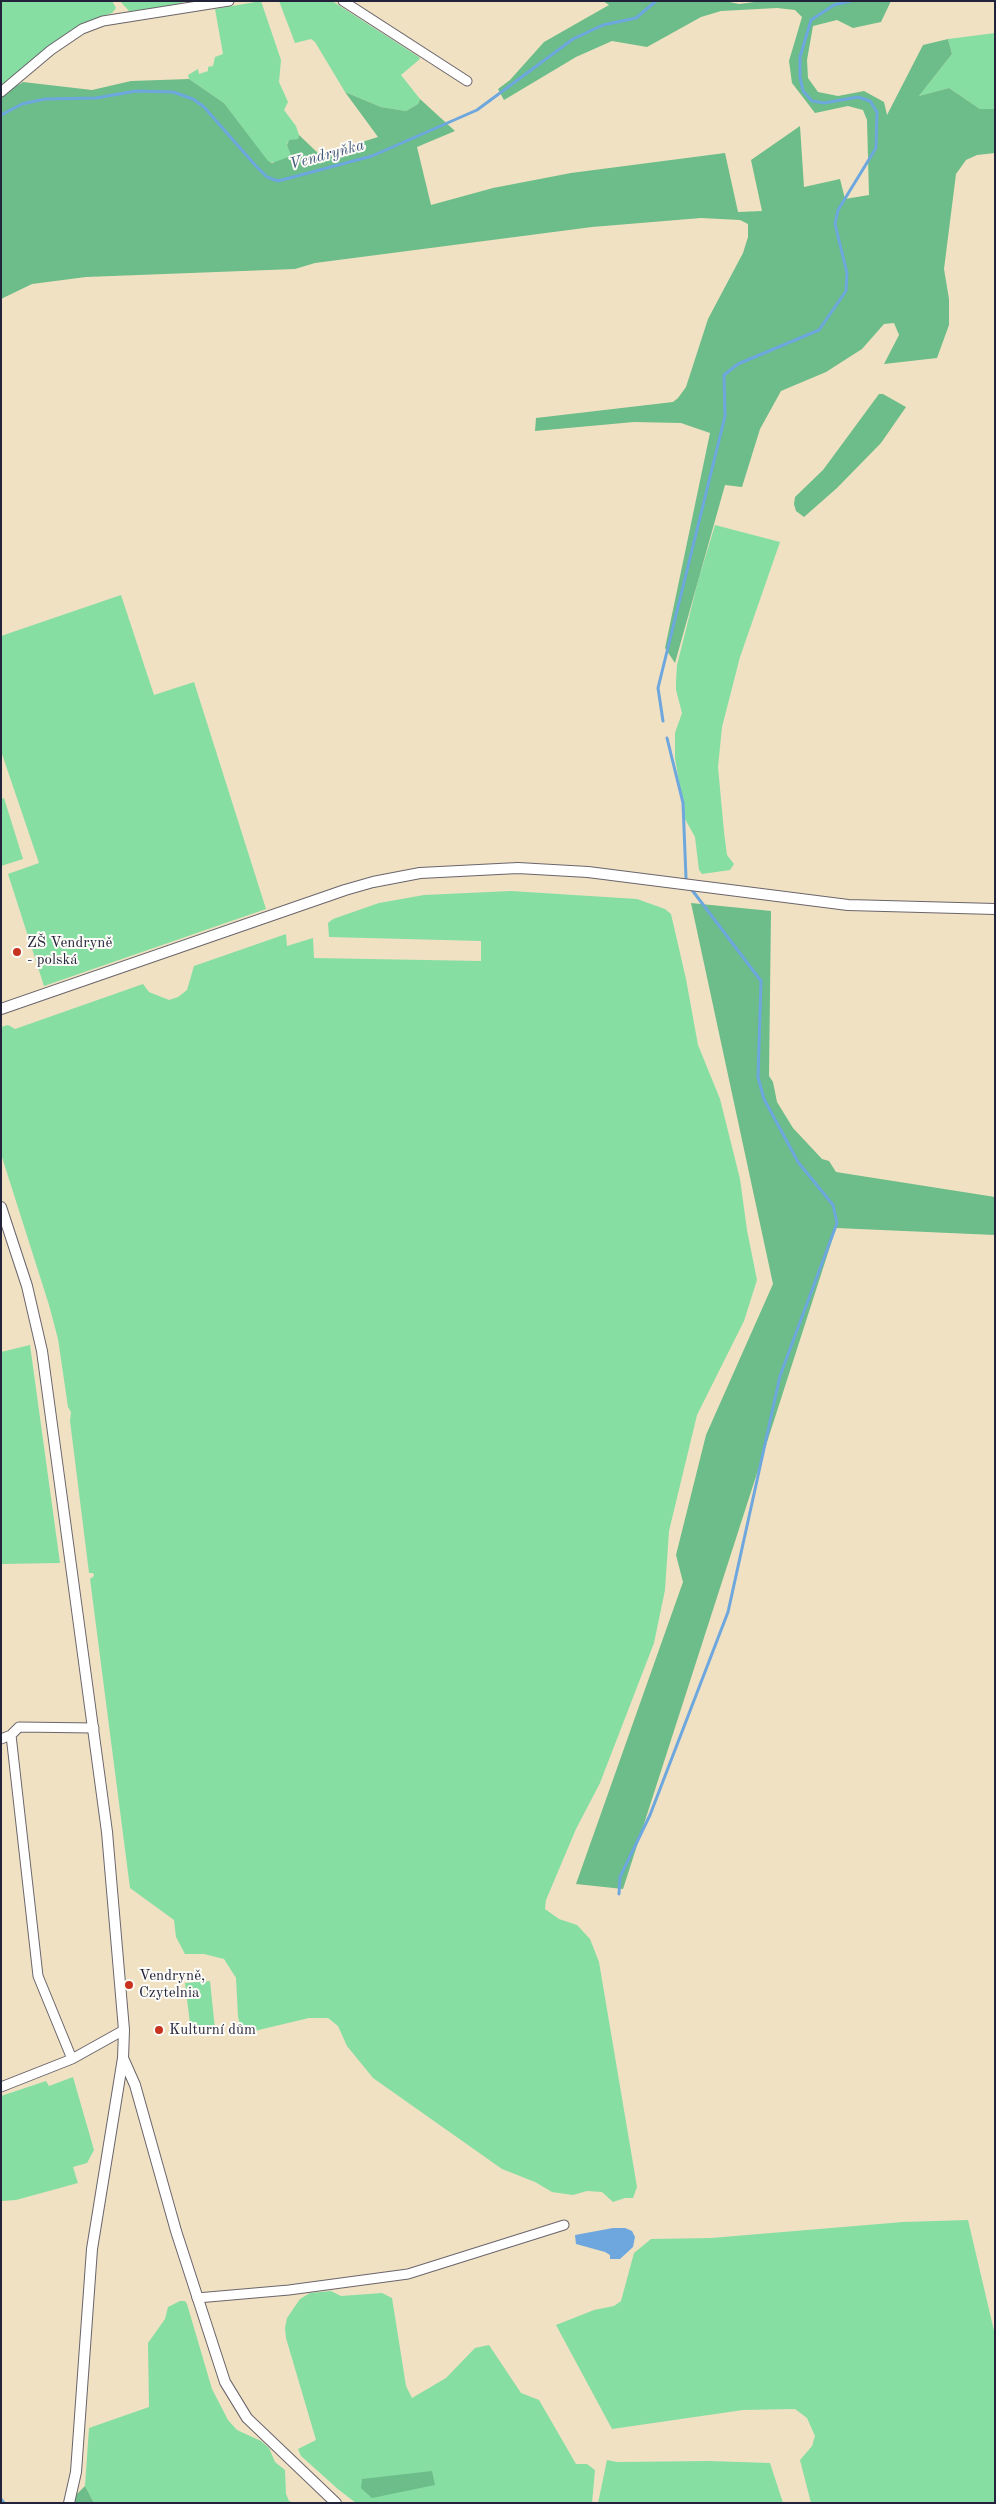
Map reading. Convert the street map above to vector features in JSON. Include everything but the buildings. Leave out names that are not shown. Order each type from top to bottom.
[{"type":"street","points":[[1,92],[52,50],[89,26],[124,16],[229,1]]},
{"type":"street","points":[[343,1],[467,82]]},
{"type":"street","points":[[1,1009],[345,890],[373,882],[420,873],[518,868],[588,872],[848,904],[995,909]]},
{"type":"street","points":[[1,1207],[27,1286],[42,1351],[94,1728],[117,1930],[124,2030],[123,2058],[101,2179],[92,2249],[76,2472],[69,2503]]},
{"type":"street","points":[[1,1739],[11,1735],[19,1727],[94,1728]]},
{"type":"street","points":[[11,1735],[38,1976],[72,2059]]},
{"type":"street","points":[[1,2086],[72,2059],[124,2030]]},
{"type":"street","points":[[123,2058],[135,2085],[176,2231],[225,2382],[247,2418],[336,2503]]},
{"type":"street","points":[[198,2298],[289,2290],[408,2274],[564,2225]]},
{"type":"green space","points":[[1,1],[112,1],[116,8],[112,13],[81,24],[1,88]]},
{"type":"green space","points":[[120,1],[189,1],[150,10],[129,11]]},
{"type":"green space","points":[[261,1],[281,60],[279,82],[288,102],[284,110],[296,126],[299,135],[298,139],[288,141],[287,145],[291,156],[278,162],[268,162],[224,103],[189,79],[188,75],[198,69],[199,74],[208,71],[208,67],[213,66],[215,57],[223,54],[215,9]]},
{"type":"green space","points":[[279,1],[332,1],[419,57],[420,59],[401,75],[420,99],[418,104],[406,111],[381,107],[345,92],[315,42],[311,39],[295,43]]},
{"type":"green space","points":[[603,1],[725,1],[739,4],[762,1],[891,1],[881,22],[853,28],[837,20],[813,26],[807,60],[808,78],[818,92],[838,96],[864,91],[884,102],[887,115],[923,45],[948,39],[952,54],[919,96],[949,88],[980,109],[995,109],[995,153],[977,155],[966,160],[956,174],[944,269],[949,299],[949,325],[937,358],[884,364],[899,335],[894,323],[884,324],[862,349],[826,372],[781,391],[760,429],[742,487],[725,485],[675,663],[665,648],[710,433],[681,423],[634,422],[535,431],[536,418],[673,402],[678,398],[686,387],[708,319],[743,253],[748,237],[748,224],[740,220],[701,218],[592,227],[315,263],[295,269],[86,277],[32,284],[1,299],[1,95],[23,82],[92,90],[131,81],[189,79],[224,103],[268,161],[272,163],[291,156],[287,145],[289,140],[298,139],[299,135],[320,155],[378,137],[345,92],[381,107],[406,111],[418,104],[420,99],[455,131],[417,147],[431,205],[493,188],[571,173],[725,153],[738,212],[762,211],[751,160],[800,126],[804,187],[840,179],[845,199],[869,195],[867,120],[863,110],[848,106],[815,113],[792,83],[789,61],[802,17],[795,10],[777,8],[721,11],[701,17],[647,47],[612,41],[576,57],[504,100],[498,89],[510,80],[544,42],[609,5]]},
{"type":"green space","points":[[995,33],[995,109],[980,109],[949,88],[919,96],[952,54],[948,39]]},
{"type":"green space","points":[[879,394],[883,394],[906,407],[881,443],[837,488],[804,517],[796,511],[795,497],[823,470]]},
{"type":"green space","points":[[715,525],[780,542],[740,657],[722,727],[718,767],[727,855],[734,864],[730,870],[702,874],[699,870],[695,837],[685,819],[675,758],[675,733],[682,713],[676,690],[676,681],[677,665],[698,581]]},
{"type":"green space","points":[[121,595],[154,695],[194,682],[266,909],[44,986],[8,874],[39,863],[1,751],[1,636]]},
{"type":"green space","points":[[4,798],[23,859],[1,866],[1,799]]},
{"type":"green space","points":[[511,891],[637,899],[665,909],[671,914],[686,979],[698,1045],[720,1099],[740,1179],[747,1230],[757,1280],[744,1321],[697,1415],[669,1531],[665,1590],[654,1643],[600,1783],[576,1829],[546,1900],[545,1909],[559,1919],[577,1925],[590,1939],[599,1962],[637,2187],[633,2198],[625,2198],[613,2202],[602,2192],[587,2191],[573,2195],[552,2192],[535,2182],[502,2169],[373,2078],[347,2046],[338,2026],[328,2018],[309,2018],[246,2033],[241,2028],[238,2017],[236,1978],[224,1959],[204,1954],[185,1954],[176,1937],[174,1920],[130,1888],[90,1579],[94,1576],[93,1573],[89,1573],[70,1421],[71,1412],[68,1407],[58,1339],[49,1305],[1,1154],[1,1027],[8,1025],[15,1029],[143,984],[149,992],[169,1000],[178,997],[187,990],[194,966],[286,934],[287,946],[313,938],[314,958],[481,961],[481,941],[329,937],[328,923],[333,919],[379,903],[424,895]]},
{"type":"green space","points":[[691,903],[771,911],[769,1076],[773,1082],[777,1102],[793,1128],[822,1159],[829,1161],[836,1172],[995,1197],[995,1235],[836,1228],[623,1889],[576,1884],[683,1582],[676,1555],[706,1435],[773,1284]]},
{"type":"green space","points":[[30,1345],[60,1563],[1,1564],[1,1352]]},
{"type":"green space","points":[[210,1981],[215,2029],[191,2032],[185,1983]]},
{"type":"green space","points":[[73,2077],[94,2150],[87,2163],[73,2167],[78,2183],[16,2200],[1,2201],[1,2096],[46,2081],[49,2086]]},
{"type":"green space","points":[[968,2220],[995,2335],[995,2503],[811,2503],[800,2460],[812,2446],[815,2436],[807,2418],[795,2409],[743,2410],[612,2429],[556,2325],[594,2310],[614,2306],[621,2301],[634,2253],[651,2239],[711,2238],[903,2222]]},
{"type":"green space","points":[[331,2291],[341,2296],[382,2293],[392,2298],[406,2386],[412,2398],[446,2378],[475,2348],[489,2345],[521,2393],[539,2400],[576,2464],[587,2464],[595,2470],[592,2503],[356,2503],[339,2490],[301,2456],[298,2449],[316,2440],[286,2338],[285,2328],[287,2318],[300,2299],[310,2293]]},
{"type":"green space","points":[[180,2301],[185,2301],[187,2304],[212,2389],[228,2420],[237,2430],[261,2441],[269,2448],[275,2462],[285,2470],[286,2494],[289,2501],[294,2503],[94,2503],[85,2486],[89,2428],[149,2407],[148,2343],[165,2319],[168,2307]]},
{"type":"green space","points":[[607,2460],[617,2462],[709,2461],[770,2463],[783,2503],[598,2503]]},
{"type":"green space","points":[[432,2471],[435,2485],[372,2498],[361,2488],[362,2479]]},
{"type":"green space","points":[[85,2486],[94,2503],[74,2503],[77,2494]]},
{"type":"water","points":[[613,2228],[625,2228],[632,2231],[635,2237],[633,2247],[620,2259],[610,2259],[610,2255],[605,2252],[576,2244],[575,2235]]},
{"type":"waterway","name":"Vendryňka","points":[[1,115],[22,104],[45,99],[96,98],[136,91],[173,92],[193,99],[204,107],[255,165],[267,177],[278,181],[372,156],[477,110],[573,39],[603,25],[636,18],[656,1]]},
{"type":"waterway","points":[[663,721],[658,688],[725,416],[724,375],[738,364],[819,330],[846,291],[847,273],[835,224],[838,210],[876,148],[877,112],[870,101],[858,97],[824,103],[812,101],[803,91],[800,77],[800,57],[811,20],[834,5],[851,1]]},
{"type":"waterway","points":[[667,738],[683,803],[686,878]]},
{"type":"waterway","points":[[619,1894],[620,1877],[650,1815],[728,1612],[780,1376],[837,1223],[833,1205],[798,1162],[764,1099],[758,1077],[761,981],[692,890]]},
{"type":"waterway","points":[[1,2499],[4,2503]]},
{"type":"place","name":"ZŠ Vendryně - polská","points":[[17,952]]},
{"type":"place","name":"Vendryně, Czytelnia","points":[[129,1985]]},
{"type":"place","name":"Kulturní dům","points":[[159,2030]]}]
